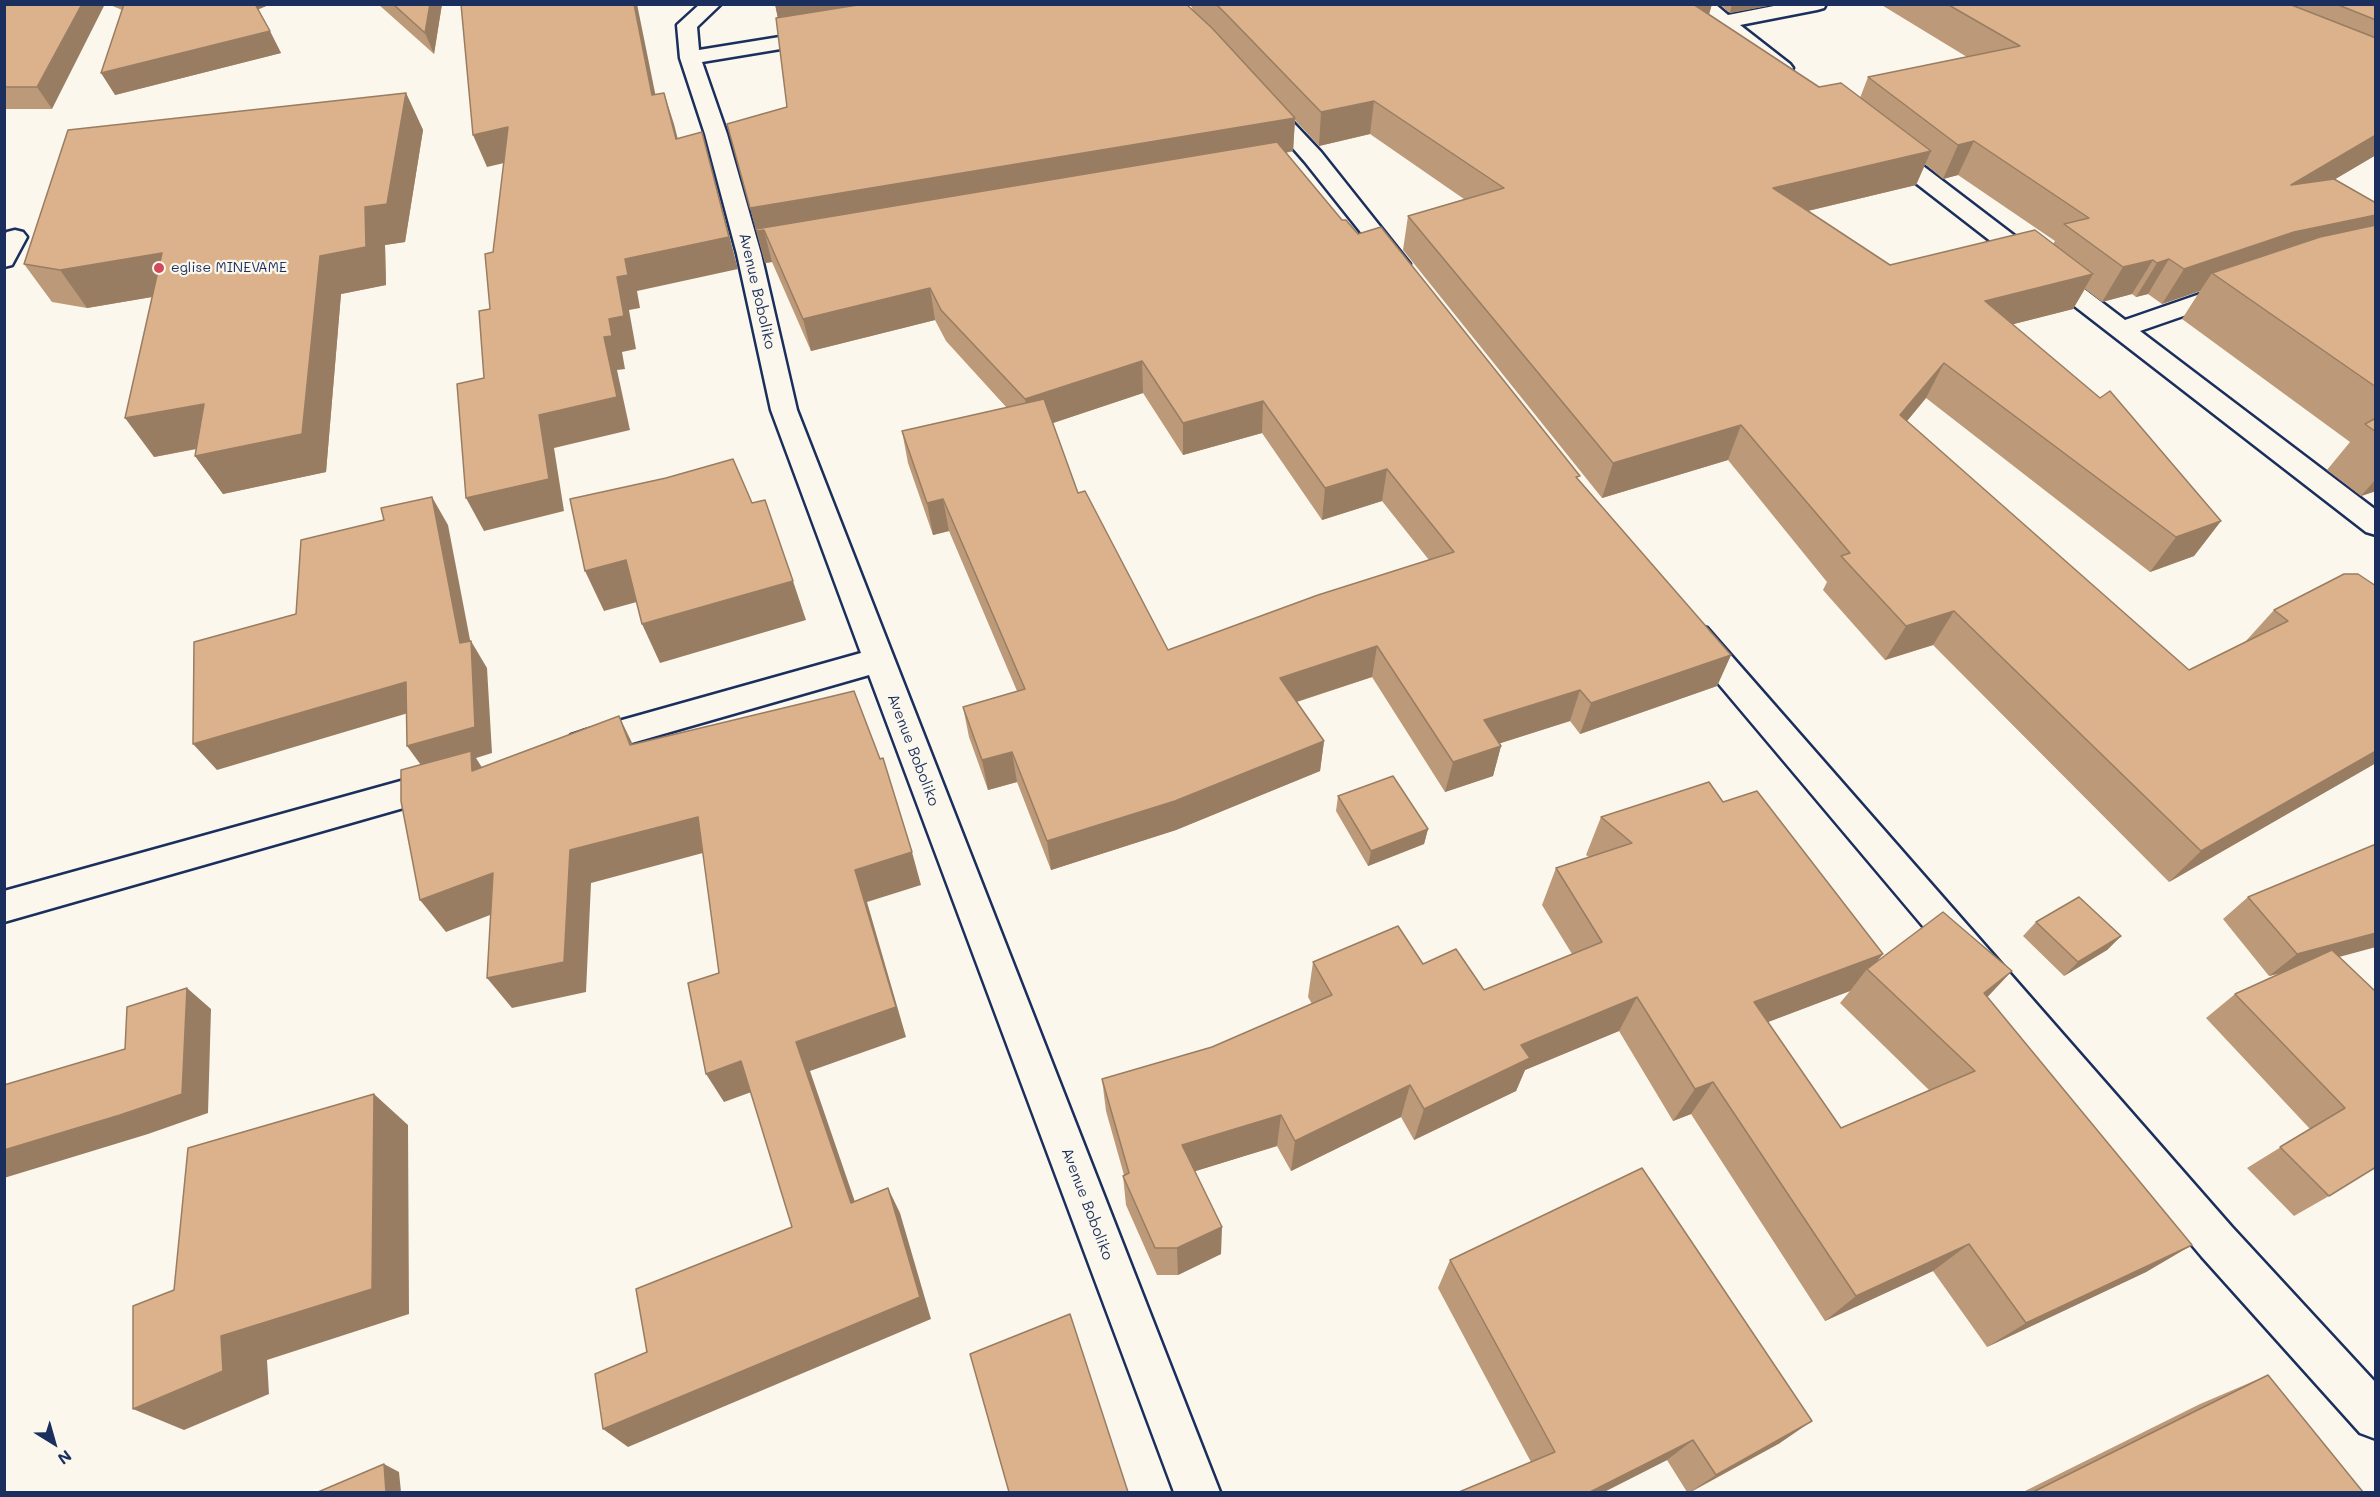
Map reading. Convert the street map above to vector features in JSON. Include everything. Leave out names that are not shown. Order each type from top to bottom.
[{"type":"street","name":"Avenue Boboliko","points":[[712,4],[687,25],[690,58],[761,253],[784,410],[1197,1492]]},
{"type":"street","points":[[1702,4],[1799,80]]},
{"type":"street","points":[[1724,22],[1817,4]]},
{"type":"street","points":[[690,58],[844,33]]},
{"type":"street","points":[[1244,80],[1302,159],[1417,288]]},
{"type":"street","points":[[1865,132],[2119,330],[2376,525]]},
{"type":"street","points":[[4,260],[15,237]]},
{"type":"street","points":[[2119,330],[2259,282]]},
{"type":"street","points":[[1678,615],[2217,1242],[2376,1417]]},
{"type":"street","points":[[556,751],[879,660]]},
{"type":"street","points":[[4,907],[476,774]]},
{"type":"building","points":[[4,4],[82,4],[37,87],[4,87]]},
{"type":"building","points":[[124,4],[255,4],[270,31],[101,73]]},
{"type":"building","points":[[393,4],[430,4],[425,33]]},
{"type":"building","points":[[461,4],[634,4],[652,95],[664,93],[676,139],[702,132],[729,237],[625,259],[628,275],[617,277],[624,316],[609,319],[612,336],[604,337],[617,397],[539,415],[549,479],[466,498],[457,384],[484,378],[479,311],[490,309],[485,254],[493,252],[508,127],[473,135]]},
{"type":"building","points":[[864,4],[1186,4],[1212,28],[1295,118],[750,208],[727,124],[787,107],[776,18]]},
{"type":"building","points":[[1216,4],[1693,4],[1819,87],[1841,83],[1931,151],[1773,188],[1890,265],[2035,230],[2093,274],[1985,301],[2100,398],[2110,391],[2221,521],[2176,537],[1944,363],[1900,415],[2189,670],[2288,621],[2274,610],[2344,574],[2358,574],[2376,586],[2376,751],[2201,851],[1954,611],[1906,626],[1841,556],[1850,553],[1741,425],[1613,463],[1408,216],[1504,188],[1374,101],[1321,112]]},
{"type":"building","points":[[1947,4],[2289,4],[2376,38],[2376,135],[2291,185],[2334,179],[2376,203],[2376,215],[2294,232],[2184,269],[2169,259],[2157,263],[2153,260],[2123,267],[2064,224],[2089,218],[1974,141],[1958,145],[1868,77],[2020,46]]},
{"type":"building","points":[[2336,4],[2376,4],[2376,20]]},
{"type":"building","points":[[406,93],[387,204],[365,207],[366,247],[320,256],[302,434],[195,456],[204,404],[125,418],[162,253],[60,270],[24,264],[68,130]]},
{"type":"building","points":[[1277,142],[1342,220],[1346,220],[1358,234],[1381,227],[1580,476],[1576,477],[1731,655],[1591,703],[1580,690],[1484,720],[1501,746],[1453,762],[1377,646],[1280,678],[1324,741],[1175,801],[1047,841],[1012,752],[982,760],[963,707],[1025,689],[943,499],[927,503],[902,431],[1044,399],[1078,493],[1085,491],[1168,650],[1318,595],[1454,552],[1387,469],[1325,488],[1263,401],[1183,423],[1142,361],[1025,399],[941,310],[930,288],[803,319],[764,230],[757,231],[756,229]]},
{"type":"building","points":[[2376,225],[2376,387],[2212,273],[2320,237]]},
{"type":"building","points":[[2376,418],[2376,432],[2365,424]]},
{"type":"building","points":[[733,459],[752,503],[765,500],[793,581],[642,624],[626,560],[585,571],[570,499],[666,478]]},
{"type":"building","points":[[432,497],[460,643],[471,641],[475,727],[407,746],[406,682],[193,744],[194,642],[296,614],[301,540],[384,520],[381,508]]},
{"type":"building","points":[[854,691],[880,759],[883,758],[912,852],[855,870],[896,1007],[796,1042],[851,1203],[888,1188],[920,1297],[603,1429],[595,1374],[647,1352],[636,1289],[792,1227],[741,1061],[706,1074],[688,983],[719,973],[698,817],[570,850],[564,962],[487,978],[493,873],[420,900],[401,801],[401,770],[471,751],[472,771],[619,716],[630,745]]},
{"type":"building","points":[[1393,776],[1428,829],[1371,851],[1338,796]]},
{"type":"building","points":[[1709,782],[1723,802],[1757,791],[1883,954],[1754,1002],[1841,1128],[1975,1071],[1867,969],[1943,912],[2012,971],[1984,993],[2192,1245],[2026,1323],[1969,1244],[1856,1296],[1713,1082],[1695,1089],[1637,997],[1521,1045],[1530,1058],[1424,1109],[1410,1085],[1295,1141],[1281,1115],[1182,1145],[1222,1227],[1177,1248],[1155,1248],[1123,1176],[1129,1173],[1102,1079],[1212,1047],[1332,995],[1313,962],[1398,926],[1423,964],[1456,949],[1484,990],[1602,942],[1556,868],[1632,843],[1601,817]]},
{"type":"building","points":[[2376,844],[2376,933],[2297,954],[2248,897]]},
{"type":"building","points":[[2079,897],[2121,936],[2078,962],[2036,922]]},
{"type":"building","points":[[2332,950],[2376,992],[2376,1167],[2329,1196],[2280,1147],[2345,1108],[2235,994]]},
{"type":"building","points":[[187,988],[182,1094],[4,1150],[4,1085],[125,1049],[127,1007]]},
{"type":"building","points":[[374,1094],[372,1289],[221,1336],[223,1371],[133,1409],[133,1306],[174,1290],[188,1148]]},
{"type":"building","points":[[1642,1168],[1812,1421],[1716,1475],[1693,1440],[1590,1492],[1459,1492],[1555,1452],[1450,1260]]},
{"type":"building","points":[[1070,1314],[1128,1492],[1009,1492],[970,1354]]},
{"type":"building","points":[[2268,1375],[2363,1492],[2033,1492]]},
{"type":"building","points":[[384,1464],[386,1492],[318,1492]]},
{"type":"place","name":"eglise MINEVAME","points":[[159,268]]}]
